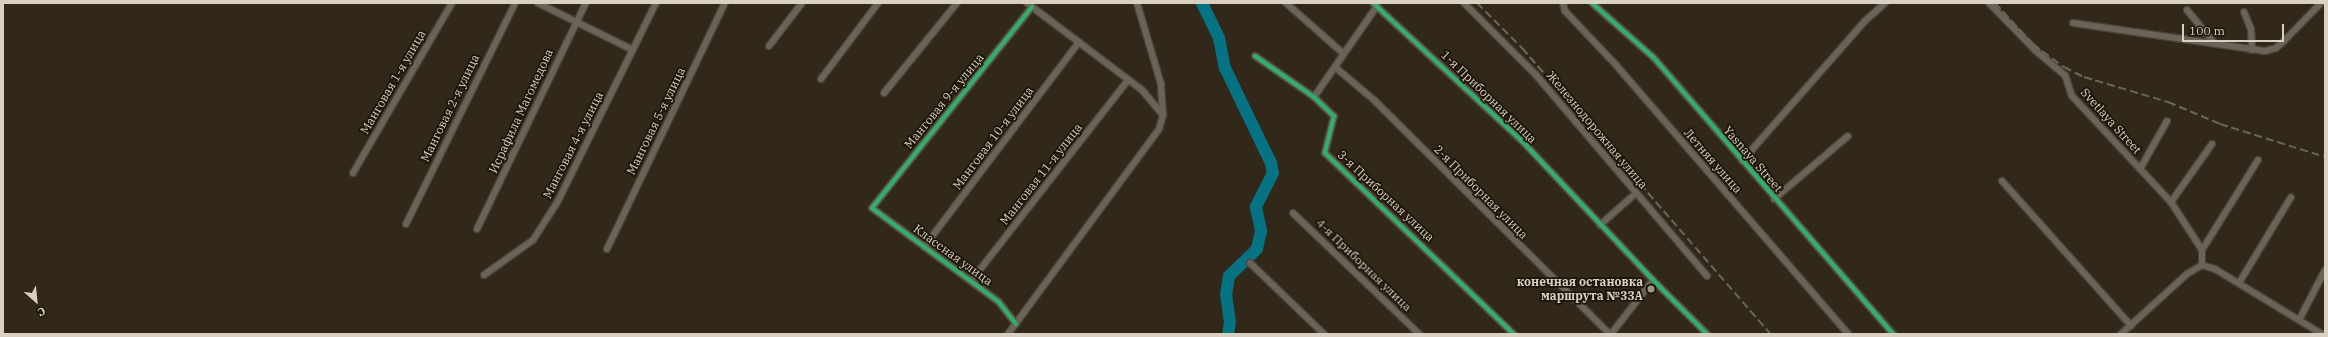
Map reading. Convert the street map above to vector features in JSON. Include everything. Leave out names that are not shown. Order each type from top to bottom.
[{"type":"street","name":"Манговая 1-я улица","points":[[353,173],[452,3]]},
{"type":"street","name":"Манговая 2-я улица","points":[[406,224],[515,3]]},
{"type":"street","points":[[538,3],[633,50]]},
{"type":"street","name":"Исрафила Магомедова","points":[[477,229],[586,3]]},
{"type":"street","name":"Манговая 4-я улица","points":[[484,275],[533,240],[558,200],[656,3]]},
{"type":"street","name":"Манговая 5-я улица","points":[[607,248],[725,3]]},
{"type":"street","points":[[769,46],[802,3]]},
{"type":"street","points":[[821,79],[878,3]]},
{"type":"street","points":[[884,93],[956,3]]},
{"type":"street","points":[[1008,334],[1159,129],[1163,115],[1157,64],[1137,3]]},
{"type":"street","points":[[1286,3],[1343,53]]},
{"type":"street","name":"Железнодорожная улица","points":[[1464,3],[1536,75],[1707,276]]},
{"type":"street","name":"Летняя улица","points":[[1563,3],[1565,11],[1616,65],[1848,334]]},
{"type":"street","name":"Yasnaya Street","points":[[1592,3],[1654,58],[1774,199],[1893,334]]},
{"type":"street","points":[[1742,161],[1865,21],[1885,3]]},
{"type":"street","name":"Svetlaya Street","points":[[1989,3],[2036,51],[2065,75],[2072,96],[2171,202],[2202,250]]},
{"type":"street","points":[[2072,23],[2266,51],[2276,48],[2321,3]]},
{"type":"street","points":[[1029,5],[1128,80],[1152,100],[1163,115]]},
{"type":"street","name":"Манговая 9-я улица","points":[[872,208],[1029,5]]},
{"type":"street","points":[[1314,97],[1375,5]]},
{"type":"street","name":"1-я Приборная улица","points":[[1375,5],[1490,110],[1653,280],[1707,334]]},
{"type":"street","points":[[2187,10],[2215,44]]},
{"type":"street","points":[[2244,12],[2251,29],[2252,50]]},
{"type":"street","name":"Манговая 10-я улица","points":[[924,247],[1079,42]]},
{"type":"street","name":"3-я Приборная улица","points":[[1255,56],[1314,97],[1334,116],[1325,153],[1390,212],[1514,334]]},
{"type":"street","name":"2-я Приборная улица","points":[[1335,67],[1374,100],[1611,334]]},
{"type":"street","name":"Манговая 11-я улица","points":[[971,281],[1128,80]]},
{"type":"street","points":[[2140,169],[2167,121]]},
{"type":"street","points":[[1774,199],[1848,136]]},
{"type":"street","points":[[2171,202],[2212,144]]},
{"type":"street","points":[[2202,266],[2202,250],[2258,160]]},
{"type":"street","points":[[2002,181],[2131,326]]},
{"type":"street","points":[[1600,225],[1636,193]]},
{"type":"street","points":[[2239,283],[2291,197]]},
{"type":"street","name":"Классная улица","points":[[872,208],[999,302],[1016,324]]},
{"type":"street","name":"4-я Приборная улица","points":[[1293,213],[1419,334]]},
{"type":"street","points":[[1250,263],[1324,334]]},
{"type":"street","points":[[2121,334],[2187,274],[2202,266],[2215,269],[2322,334]]},
{"type":"street","points":[[2299,320],[2325,270]]},
{"type":"street","points":[[1611,334],[1653,280]]},
{"type":"waterway","points":[[1202,3],[1219,38],[1225,68],[1271,163],[1273,173],[1256,207],[1261,231],[1257,249],[1229,276],[1226,294],[1230,322],[1228,334]]},
{"type":"railway","points":[[1477,3],[1522,48],[1771,334]]},
{"type":"railway","points":[[1995,3],[2033,44],[2064,67],[2084,77],[2168,102],[2220,124],[2325,157]]},
{"type":"cycle path","points":[[1373,3],[1523,142],[1653,280],[1707,334]]},
{"type":"cycle path","points":[[1592,3],[1654,58],[1893,334]]},
{"type":"cycle path","points":[[1016,324],[999,302],[872,208],[1032,7]]},
{"type":"cycle path","points":[[1255,56],[1314,97],[1334,116],[1325,153],[1514,334]]},
{"type":"place","name":"конечная остановка маршрута №33А","points":[[1651,289]]}]
